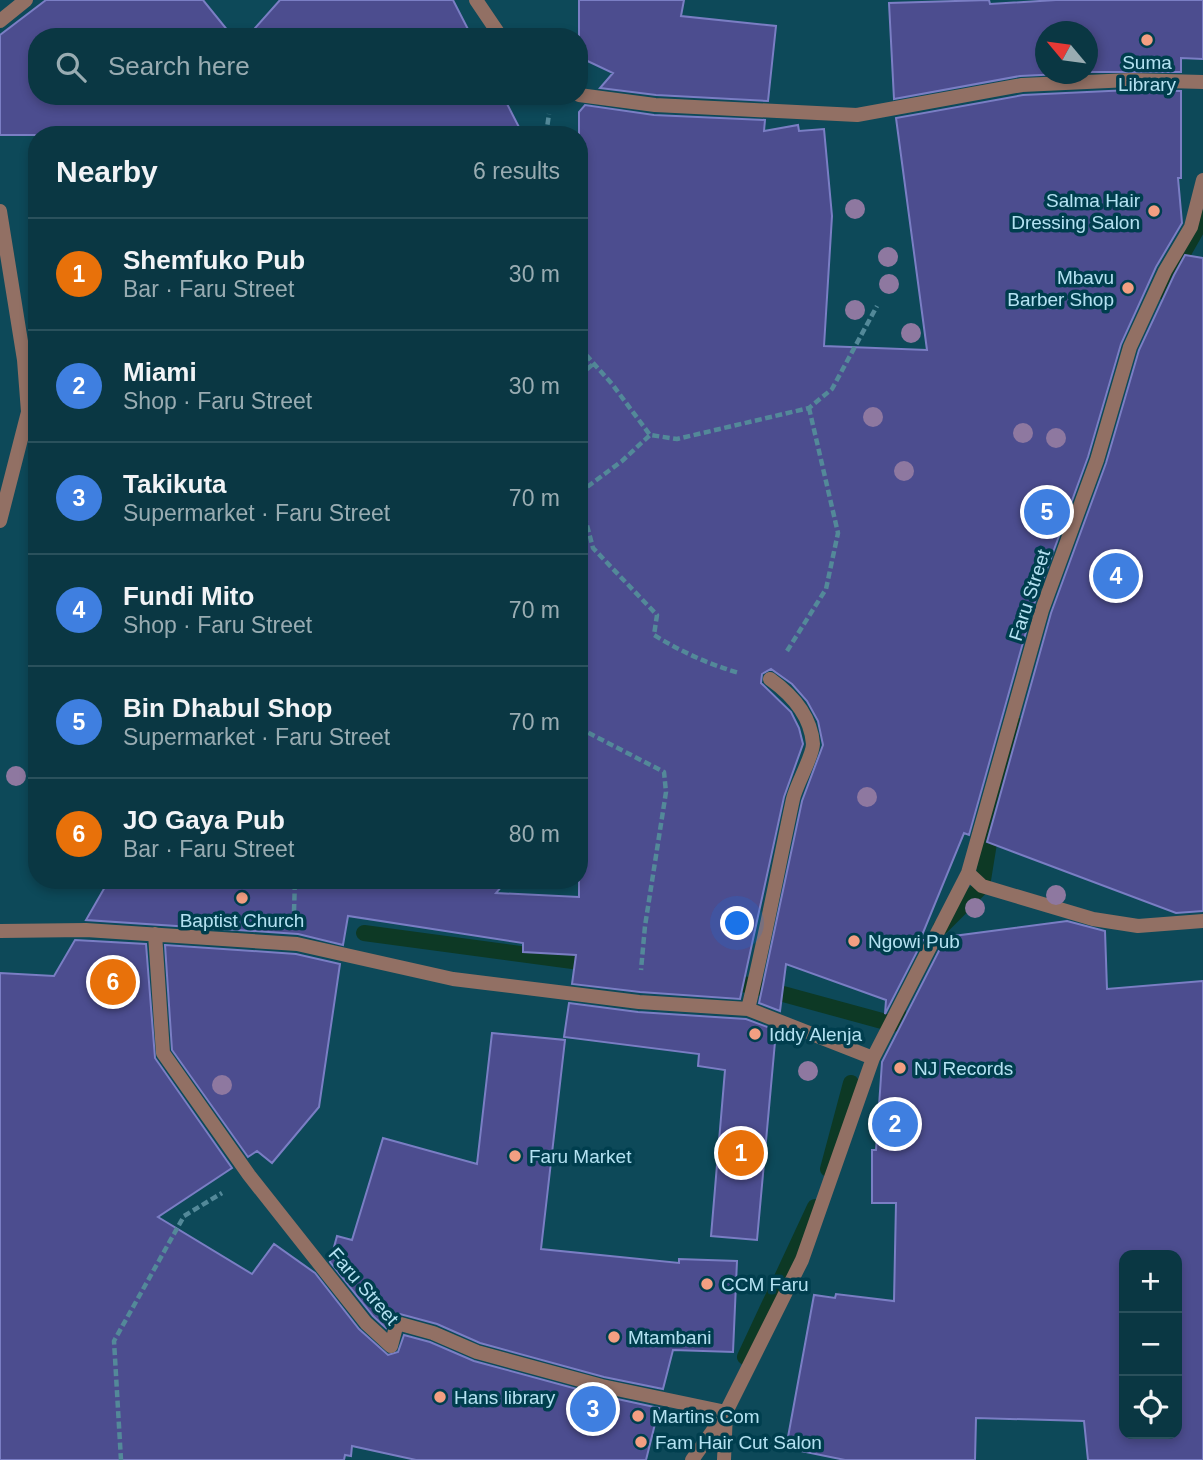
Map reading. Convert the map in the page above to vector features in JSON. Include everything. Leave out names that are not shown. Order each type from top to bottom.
[{"type":"street","points":[[0,21],[26,0]]},
{"type":"street","points":[[476,0],[495,28]]},
{"type":"street","points":[[588,96],[655,105],[857,115],[1022,85],[1130,80],[1203,82]]},
{"type":"street","name":"Faru Street","points":[[692,1460],[726,1412],[802,1260],[873,1058],[968,873],[1042,610],[1097,460],[1129,347],[1165,271],[1191,227],[1203,180]]},
{"type":"street","points":[[0,211],[24,360],[28,412],[0,521]]},
{"type":"street","points":[[748,1009],[794,796],[813,745],[800,709],[789,693],[770,679]]},
{"type":"street","points":[[968,873],[982,886],[1093,919],[1138,926],[1203,921]]},
{"type":"street","points":[[0,932],[86,930],[298,944],[453,979],[639,1002],[748,1009],[873,1058]]},
{"type":"street","name":"Faru Street","points":[[155,934],[163,1053],[249,1175],[366,1323],[391,1346],[397,1324],[433,1333],[477,1353],[602,1387],[726,1412]]},
{"type":"street","name":"Faru Street","points":[[724,1460],[726,1412]]},
{"type":"path","points":[[588,358],[612,384],[650,435],[677,439],[809,408],[832,389],[877,306]]},
{"type":"path","points":[[588,368],[593,364]]},
{"type":"path","points":[[588,529],[593,548],[657,615],[654,635],[709,664],[741,673],[760,674],[770,679],[826,590],[838,533],[809,408]]},
{"type":"path","points":[[588,487],[650,435]]},
{"type":"path","points":[[588,733],[664,772],[666,792],[645,926],[639,1002]]},
{"type":"path","points":[[121,1460],[114,1341],[184,1216],[249,1175]]},
{"type":"building","points":[[46,0],[203,0],[226,28],[28,28],[28,105],[508,105],[518,126],[28,126],[28,135],[0,135],[0,35]]},
{"type":"building","points":[[280,0],[453,0],[467,28],[255,28]]},
{"type":"building","points":[[579,0],[684,0],[681,16],[776,26],[768,101],[656,95],[600,88],[613,73],[588,61],[588,28],[579,28]]},
{"type":"building","points":[[1203,0],[1203,59],[1181,58],[1181,72],[1098,72],[1098,21],[1035,21],[1035,75],[894,99],[889,3]]},
{"type":"building","points":[[1130,90],[1181,91],[1181,178],[1178,178],[1182,223],[1156,267],[1121,344],[1088,457],[1033,607],[969,835],[964,833],[920,940],[923,940],[885,1014],[886,1000],[786,964],[780,1011],[759,1003],[802,801],[823,745],[818,721],[807,701],[792,684],[771,669],[762,674],[761,683],[791,712],[803,744],[784,797],[740,999],[572,984],[576,955],[523,952],[523,943],[348,916],[343,945],[298,934],[86,920],[104,889],[499,889],[496,893],[579,897],[579,889],[588,889],[588,126],[579,126],[579,112],[585,105],[654,115],[765,120],[764,131],[798,125],[799,131],[824,129],[832,216],[824,346],[927,350],[896,118],[1023,95]]},
{"type":"building","points":[[1185,255],[1203,258],[1203,911],[1176,913],[987,842],[1051,613],[1106,463],[1139,350]]},
{"type":"building","points":[[1067,921],[1105,931],[1107,989],[1203,981],[1203,1460],[1088,1460],[1084,1421],[976,1418],[975,1460],[845,1460],[786,1448],[814,1295],[835,1298],[836,1294],[894,1301],[896,1203],[872,1203],[872,1150],[876,1150],[882,1062],[946,937]]},
{"type":"building","points":[[75,940],[146,944],[155,1058],[232,1168],[158,1217],[252,1274],[274,1244],[315,1273],[359,1329],[388,1355],[398,1352],[404,1335],[430,1342],[474,1361],[599,1395],[659,1408],[646,1460],[416,1460],[352,1446],[351,1456],[345,1455],[344,1460],[0,1460],[0,973],[54,976]]},
{"type":"building","points":[[165,945],[296,954],[340,964],[319,1107],[272,1163],[257,1151],[248,1157],[172,1050]]},
{"type":"building","points":[[569,1003],[638,1012],[746,1019],[778,1031],[757,1240],[711,1236],[725,1070],[698,1066],[699,1054],[564,1037]]},
{"type":"building","points":[[492,1033],[565,1040],[541,1249],[679,1263],[679,1259],[737,1261],[733,1352],[673,1350],[663,1389],[604,1377],[480,1343],[437,1324],[400,1314],[390,1317],[386,1328],[373,1316],[330,1262],[337,1236],[352,1240],[383,1138],[477,1164]]},
{"type":"waterway","points":[[1167,294],[1182,255],[1203,218]]},
{"type":"waterway","points":[[941,927],[982,886],[996,800],[1020,726]]},
{"type":"waterway","points":[[364,933],[595,964]]},
{"type":"waterway","points":[[723,981],[754,986],[893,1024],[898,1013]]},
{"type":"waterway","points":[[828,1169],[851,1083]]},
{"type":"waterway","points":[[745,1357],[815,1207]]},
{"type":"place","name":"Suma Library","points":[[1147,40]]},
{"type":"place","name":"Salma Hair Dressing Salon","points":[[1154,211]]},
{"type":"place","name":"Mbavu Barber Shop","points":[[1128,288]]},
{"type":"place","name":"Bin Dhabul Shop","points":[[1047,512]]},
{"type":"place","name":"Fundi Mito","points":[[1116,576]]},
{"type":"place","name":"Baptist Church","points":[[242,898]]},
{"type":"place","name":"Ngowi Pub","points":[[854,941]]},
{"type":"place","name":"JO Gaya Pub","points":[[113,982]]},
{"type":"place","name":"Iddy Alenja","points":[[755,1034]]},
{"type":"place","name":"NJ Records","points":[[900,1068]]},
{"type":"place","name":"Miami","points":[[895,1124]]},
{"type":"place","name":"Shemfuko Pub","points":[[741,1153]]},
{"type":"place","name":"Faru Market","points":[[515,1156]]},
{"type":"place","name":"CCM Faru","points":[[707,1284]]},
{"type":"place","name":"Mtambani","points":[[614,1337]]},
{"type":"place","name":"Hans library","points":[[440,1397]]},
{"type":"place","name":"Takikuta","points":[[593,1409]]},
{"type":"place","name":"Martins Com","points":[[638,1416]]},
{"type":"place","name":"Fam Hair Cut Salon","points":[[641,1442]]}]
